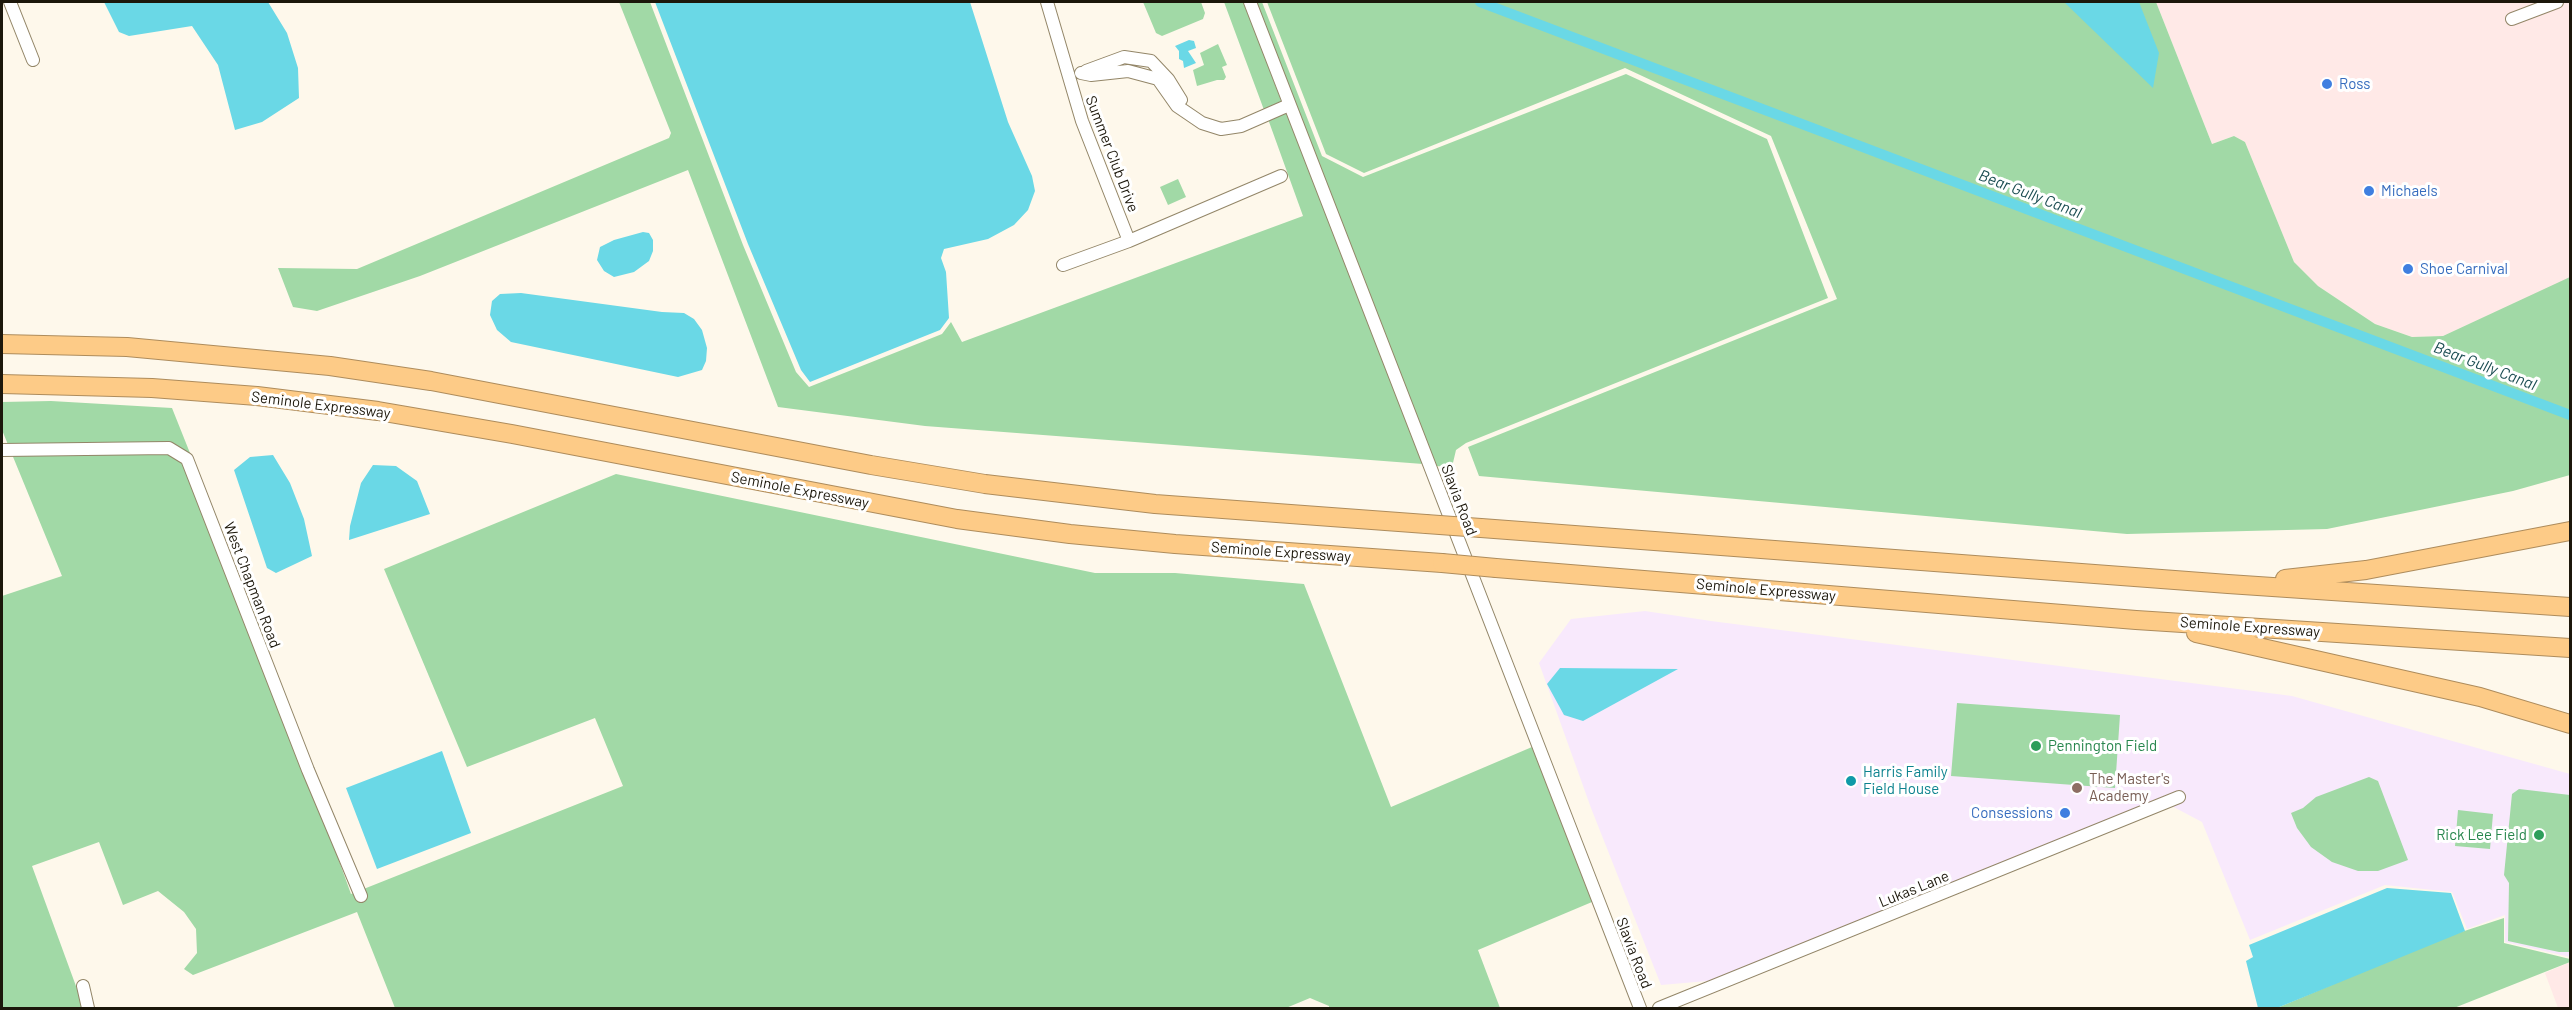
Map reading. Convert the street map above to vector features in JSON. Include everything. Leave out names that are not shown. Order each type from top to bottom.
[{"type":"highway","points":[[2,344],[127,347],[330,366],[453,385],[871,465],[985,483],[1155,504],[2228,584],[2571,607]]},
{"type":"highway","name":"Seminole Expressway","points":[[2,384],[152,388],[279,399],[378,411],[512,434],[957,519],[1070,534],[2136,620],[2571,648]]},
{"type":"highway","points":[[2228,584],[2366,570],[2571,531]]},
{"type":"highway","points":[[2136,620],[2480,697],[2571,724]]},
{"type":"street","points":[[10,2],[33,60]]},
{"type":"street","name":"Summer Club Drive","points":[[1047,2],[1075,75],[1082,121],[1129,241]]},
{"type":"street","name":"Slavia Road","points":[[1250,2],[1640,1008]]},
{"type":"street","points":[[2512,19],[2557,2]]},
{"type":"street","name":"Summer Club Drive","points":[[1075,75],[1128,71],[1158,79],[1177,106],[1210,126],[1232,128],[1289,105]]},
{"type":"street","points":[[1063,265],[1129,241],[1281,176]]},
{"type":"street","name":"West Chapman Road","points":[[2,450],[169,448],[187,459],[308,770],[361,896]]},
{"type":"street","name":"Lukas Lane","points":[[1659,1008],[2179,797]]},
{"type":"street","points":[[83,986],[88,1008]]},
{"type":"shaded area","points":[[2156,2],[2570,2],[2570,278],[2443,336],[2412,337],[2375,324],[2318,286],[2294,262],[2245,142],[2234,136],[2212,144]]},
{"type":"shaded area","name":"The Master's Academy","points":[[1645,611],[2292,696],[2570,774],[2570,957],[2505,942],[2505,915],[2467,929],[2452,892],[2385,885],[2250,940],[2202,822],[2166,803],[1731,979],[1661,985],[1591,808],[1539,663],[1571,619]]},
{"type":"shaded area","points":[[2570,962],[2570,1008],[2558,1008],[2545,973]]},
{"type":"green space","points":[[619,2],[650,2],[743,245],[796,372],[809,387],[942,334],[951,322],[962,342],[1303,216],[1268,119],[1286,112],[1423,464],[925,426],[778,407],[688,170],[420,276],[317,311],[293,307],[278,268],[357,269],[669,138],[671,133]]},
{"type":"green space","points":[[1143,2],[1201,2],[1205,13],[1203,19],[1162,36],[1156,33]]},
{"type":"green space","points":[[1224,2],[1244,2],[1282,103],[1264,110]]},
{"type":"green space","points":[[1256,2],[1262,2],[1322,156],[1363,177],[1626,74],[1767,139],[1828,298],[1466,443],[1456,450],[1452,467],[1435,466]]},
{"type":"green space","points":[[1267,2],[2156,2],[2212,144],[2234,136],[2245,142],[2294,262],[2318,286],[2375,324],[2412,337],[2443,336],[2570,277],[2570,475],[2513,491],[2327,529],[2127,534],[1479,476],[1468,447],[1837,299],[1771,136],[1625,68],[1364,173],[1326,154]]},
{"type":"green space","points":[[1218,44],[1227,65],[1222,67],[1226,77],[1224,80],[1197,86],[1193,70],[1204,65],[1200,53]]},
{"type":"green space","points":[[1178,179],[1186,197],[1168,205],[1160,187]]},
{"type":"green space","points":[[51,401],[172,408],[263,636],[253,640],[351,894],[623,786],[595,718],[467,767],[384,569],[616,474],[1095,573],[1175,573],[1304,584],[1391,807],[1532,747],[1592,902],[1478,950],[1500,1008],[1329,1008],[1310,998],[1286,1008],[395,1008],[357,912],[193,975],[184,969],[197,953],[196,929],[184,912],[158,891],[123,905],[99,842],[32,866],[84,1008],[2,1008],[2,596],[62,576],[2,430],[2,402]]},
{"type":"green space","name":"Pennington Field","points":[[1957,703],[2120,715],[2115,788],[1951,776]]},
{"type":"green space","points":[[2369,777],[2378,781],[2408,860],[2378,871],[2358,871],[2332,862],[2311,847],[2297,828],[2291,813],[2303,808],[2316,797]]},
{"type":"green space","name":"Rick Lee Field","points":[[2519,789],[2570,795],[2569,952],[2508,941],[2509,883],[2504,875],[2512,794]]},
{"type":"green space","points":[[2458,810],[2493,814],[2490,849],[2455,846]]},
{"type":"green space","points":[[2504,918],[2504,943],[2570,959],[2570,962],[2454,1008],[2277,1008],[2443,938]]},
{"type":"water","points":[[104,2],[268,2],[287,33],[298,68],[299,98],[262,122],[235,130],[218,65],[192,26],[129,36],[119,32]]},
{"type":"water","points":[[655,2],[970,2],[1008,122],[1032,176],[1035,191],[1028,210],[1014,225],[988,239],[944,249],[941,258],[946,272],[949,318],[940,330],[810,382],[801,370],[748,244]]},
{"type":"water","points":[[2064,2],[2139,2],[2159,53],[2153,88]]},
{"type":"water","points":[[1189,40],[1194,41],[1196,48],[1188,51],[1196,63],[1184,68],[1183,61],[1179,59],[1179,51],[1175,46]]},
{"type":"water","points":[[643,232],[649,233],[653,240],[653,251],[649,261],[634,272],[614,277],[604,271],[597,260],[600,247],[614,240]]},
{"type":"water","points":[[521,293],[684,313],[694,319],[702,330],[707,348],[706,361],[702,370],[678,377],[511,342],[497,330],[490,315],[492,301],[500,294]]},
{"type":"water","points":[[273,455],[290,483],[304,519],[312,556],[276,573],[267,568],[234,470],[250,457]]},
{"type":"water","points":[[373,465],[396,466],[417,481],[430,514],[349,540],[350,526],[361,483]]},
{"type":"water","points":[[1560,668],[1678,669],[1583,721],[1564,715],[1547,684]]},
{"type":"water","points":[[442,751],[471,833],[377,869],[346,788]]},
{"type":"water","points":[[2387,888],[2451,893],[2465,931],[2277,1008],[2258,1008],[2246,961],[2253,957],[2249,945]]},
{"type":"waterway","name":"Bear Gully Canal","points":[[1480,2],[2570,415]]},
{"type":"place","name":"Ross","points":[[2327,84]]},
{"type":"place","name":"Michaels","points":[[2369,191]]},
{"type":"place","name":"Shoe Carnival","points":[[2408,269]]},
{"type":"place","name":"Pennington Field","points":[[2036,746]]},
{"type":"place","name":"Harris Family Field House","points":[[1851,781]]},
{"type":"place","name":"The Master's Academy","points":[[2077,788]]},
{"type":"place","name":"Consessions","points":[[2065,813]]},
{"type":"place","name":"Rick Lee Field","points":[[2539,835]]}]
